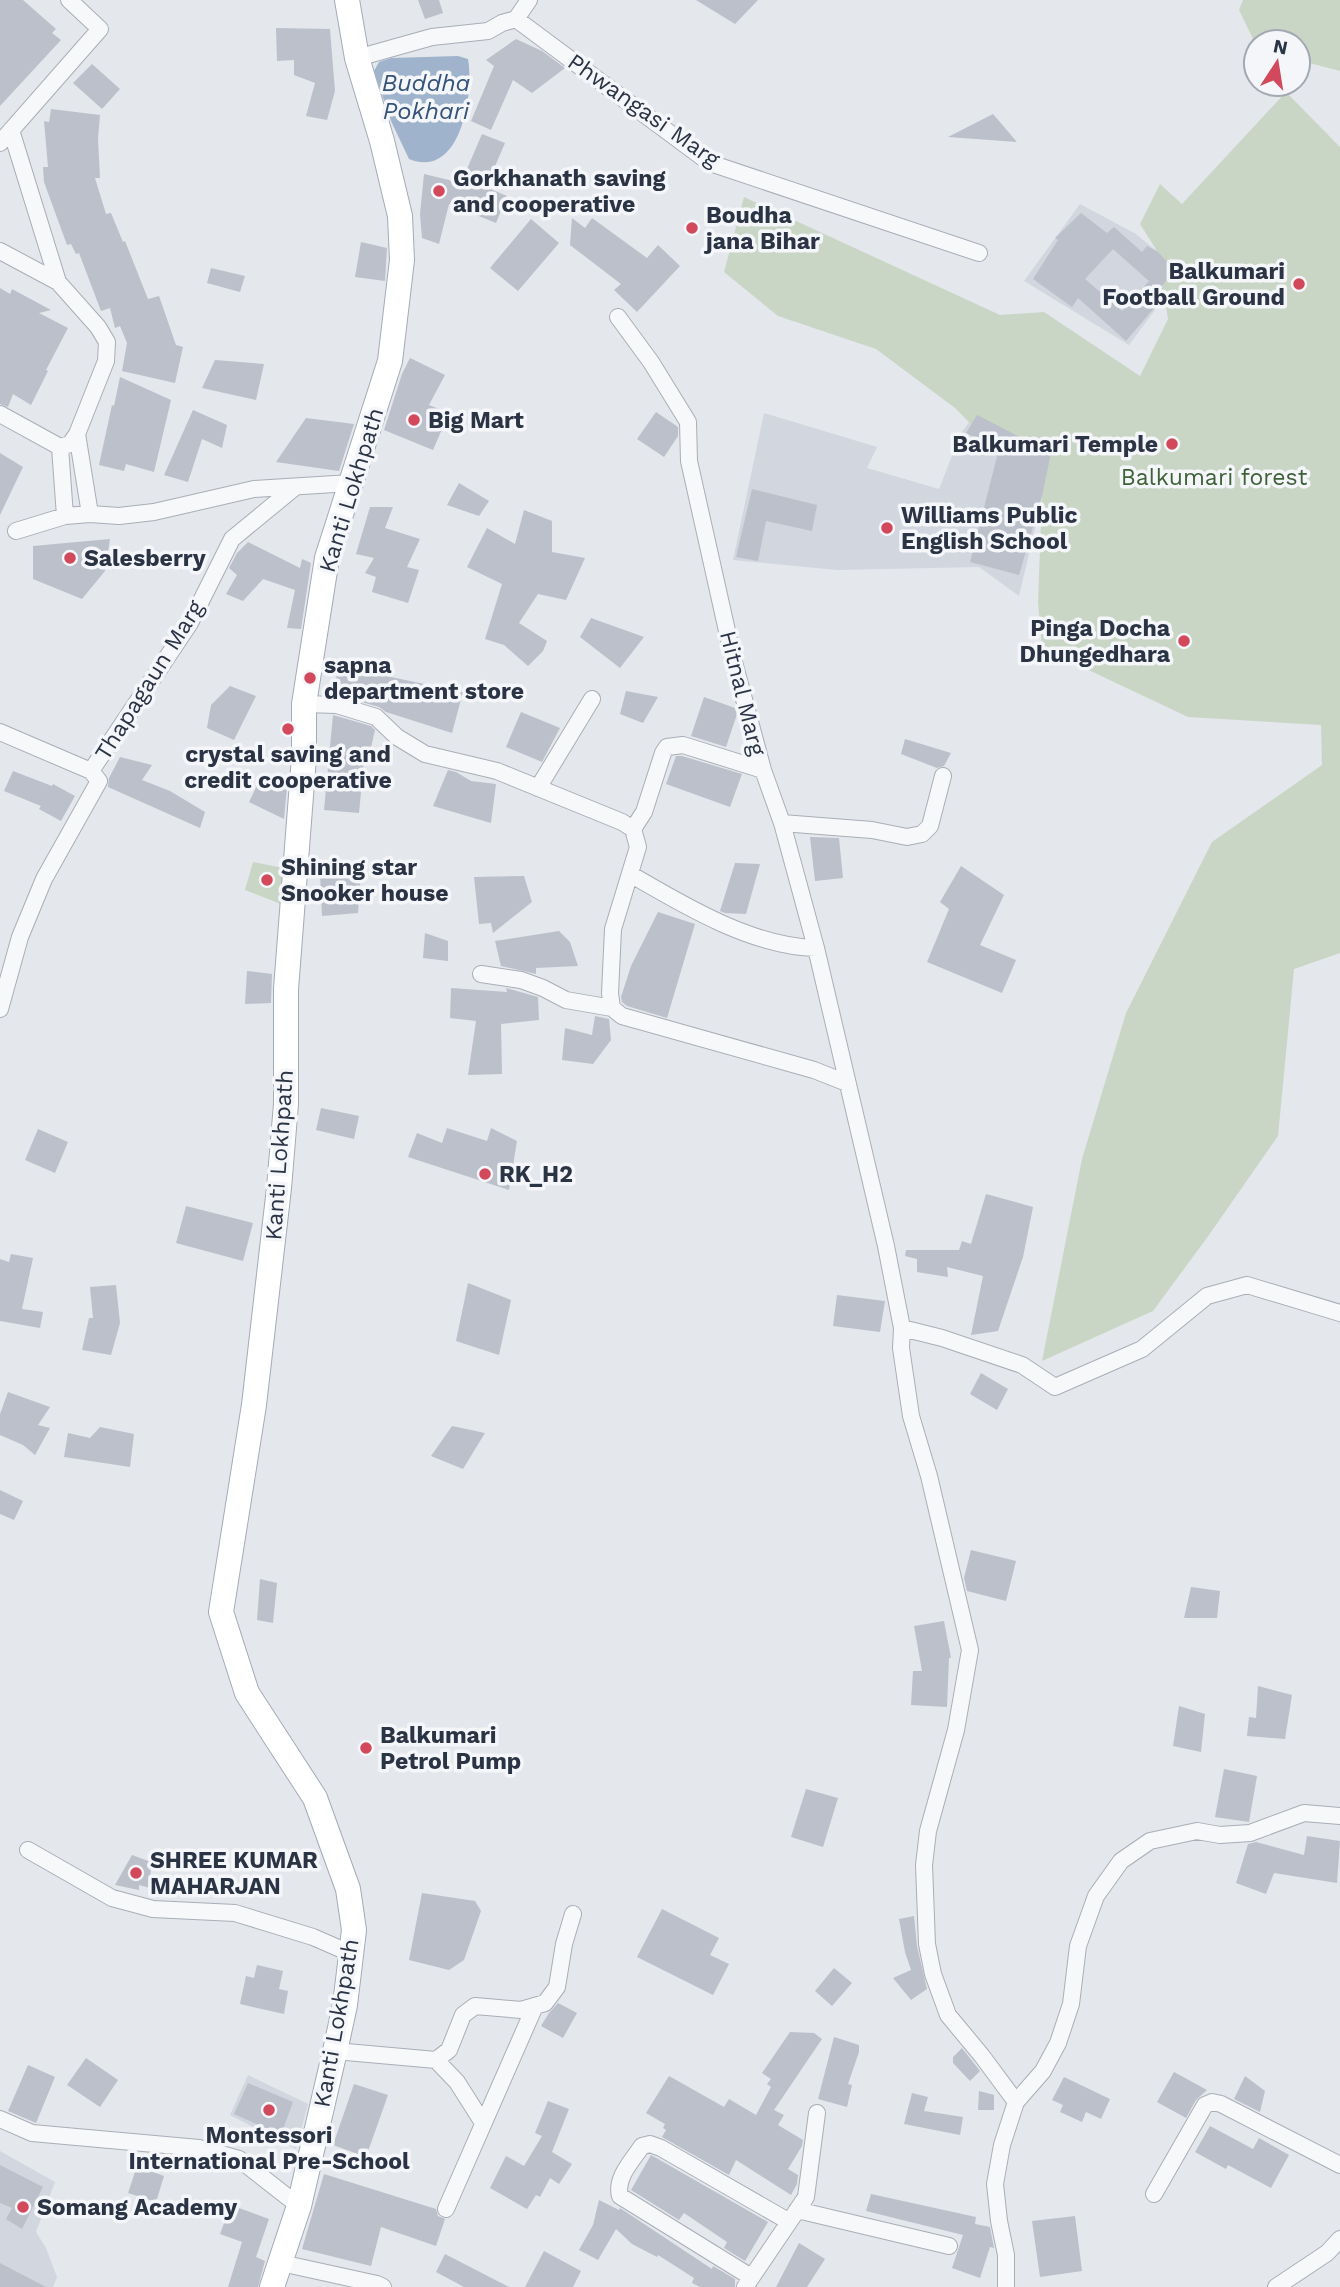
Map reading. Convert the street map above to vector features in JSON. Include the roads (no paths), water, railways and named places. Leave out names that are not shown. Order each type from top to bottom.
[{"type":"main road","name":"Kanti Lokhpath","points":[[272,2287],[299,2206],[335,2051],[354,1930],[348,1889],[315,1798],[247,1693],[221,1612],[254,1405],[279,1188],[285,1104],[286,989],[304,757],[304,704],[327,558],[390,360],[402,260],[400,216],[383,141],[357,58],[348,0]]},
{"type":"street","points":[[0,143],[100,29],[69,0]]},
{"type":"street","points":[[357,58],[432,37],[488,31],[516,19],[529,0]]},
{"type":"street","name":"Phwangasi Marg","points":[[516,19],[710,163],[979,253]]},
{"type":"street","points":[[11,130],[58,282]]},
{"type":"street","points":[[0,251],[58,282],[98,327],[107,342],[106,361],[71,444],[60,447],[0,414]]},
{"type":"street","name":"Hitnal Marg","points":[[618,317],[651,362],[688,422],[689,461],[734,662],[816,948],[886,1246],[902,1328],[901,1348],[911,1416],[929,1476],[970,1650],[961,1708],[925,1854],[927,1944],[933,1974],[948,2015],[1016,2102]]},
{"type":"street","points":[[77,434],[90,514]]},
{"type":"street","points":[[60,447],[65,516]]},
{"type":"street","points":[[16,531],[65,516],[119,516],[154,512],[254,489],[351,483]]},
{"type":"street","name":"Thapagaun Marg","points":[[0,1009],[20,937],[44,879],[99,781],[91,771],[190,624],[232,539],[294,488]]},
{"type":"street","points":[[538,788],[592,699]]},
{"type":"street","points":[[304,704],[337,705],[376,716],[397,737],[425,754],[496,771],[622,822],[633,829],[638,848],[613,929],[610,993],[612,1009]]},
{"type":"street","points":[[0,732],[91,771]]},
{"type":"street","points":[[633,829],[644,811],[667,747],[684,745],[763,770]]},
{"type":"street","points":[[782,822],[872,830],[908,837],[922,834],[930,826],[943,776]]},
{"type":"street","points":[[630,874],[732,928],[797,948],[816,948]]},
{"type":"street","points":[[481,974],[521,980],[566,1000],[612,1009],[622,1016],[814,1070],[847,1083]]},
{"type":"street","points":[[902,1328],[943,1338],[1022,1364],[1055,1387],[1142,1349],[1207,1296],[1248,1285],[1340,1313]]},
{"type":"street","points":[[1006,2287],[1006,2255],[995,2184],[1002,2145],[1016,2102],[1043,2070],[1058,2043],[1070,2004],[1078,1946],[1096,1896],[1121,1861],[1150,1841],[1197,1831],[1220,1835],[1250,1833],[1304,1813],[1340,1816]]},
{"type":"street","points":[[28,1850],[112,1898],[153,1909],[235,1913],[313,1937],[352,1954]]},
{"type":"street","points":[[436,2060],[449,2050],[463,2015],[475,2006],[521,2010],[545,2003],[557,1987],[564,1944],[573,1914]]},
{"type":"street","points":[[446,2209],[535,2006]]},
{"type":"street","points":[[335,2051],[436,2060],[457,2082],[483,2123]]},
{"type":"street","points":[[1154,2194],[1205,2105],[1212,2102],[1222,2104],[1340,2165]]},
{"type":"street","points":[[817,2113],[806,2197],[792,2216],[748,2282],[620,2196],[618,2188],[621,2178],[642,2146],[650,2144],[792,2216],[949,2246]]},
{"type":"street","points":[[0,2119],[32,2133],[199,2148],[239,2159],[299,2206]]},
{"type":"street","points":[[1276,2287],[1326,2253],[1340,2239]]},
{"type":"street","points":[[281,2263],[383,2287]]},
{"type":"water","name":"Buddha Pokhari","points":[[458,56],[468,59],[469,74],[466,111],[460,130],[452,146],[441,157],[427,162],[409,159],[391,121],[374,71],[379,62],[391,58]]},
{"type":"place","name":"Gorkhanath saving and cooperative","points":[[439,191]]},
{"type":"place","name":"Boudha jana Bihar","points":[[692,228]]},
{"type":"place","name":"Balkumari Football Ground","points":[[1299,284]]},
{"type":"place","name":"Big Mart","points":[[414,420]]},
{"type":"place","name":"Balkumari Temple","points":[[1172,444]]},
{"type":"place","name":"Williams Public English School","points":[[887,528]]},
{"type":"place","name":"Salesberry","points":[[70,558]]},
{"type":"place","name":"Pinga Docha Dhungedhara","points":[[1184,641]]},
{"type":"place","name":"sapna department store","points":[[310,678]]},
{"type":"place","name":"crystal saving and credit cooperative","points":[[288,729]]},
{"type":"place","name":"Shining star Snooker house","points":[[267,880]]},
{"type":"place","name":"RK_H2","points":[[485,1174]]},
{"type":"place","name":"Balkumari Petrol Pump","points":[[366,1748]]},
{"type":"place","name":"SHREE KUMAR MAHARJAN","points":[[136,1873]]},
{"type":"place","name":"Montessori International Pre-School","points":[[269,2110]]},
{"type":"place","name":"Somang Academy","points":[[23,2207]]},
{"type":"park label","name":"Balkumari forest","points":[[1214,477]]}]
